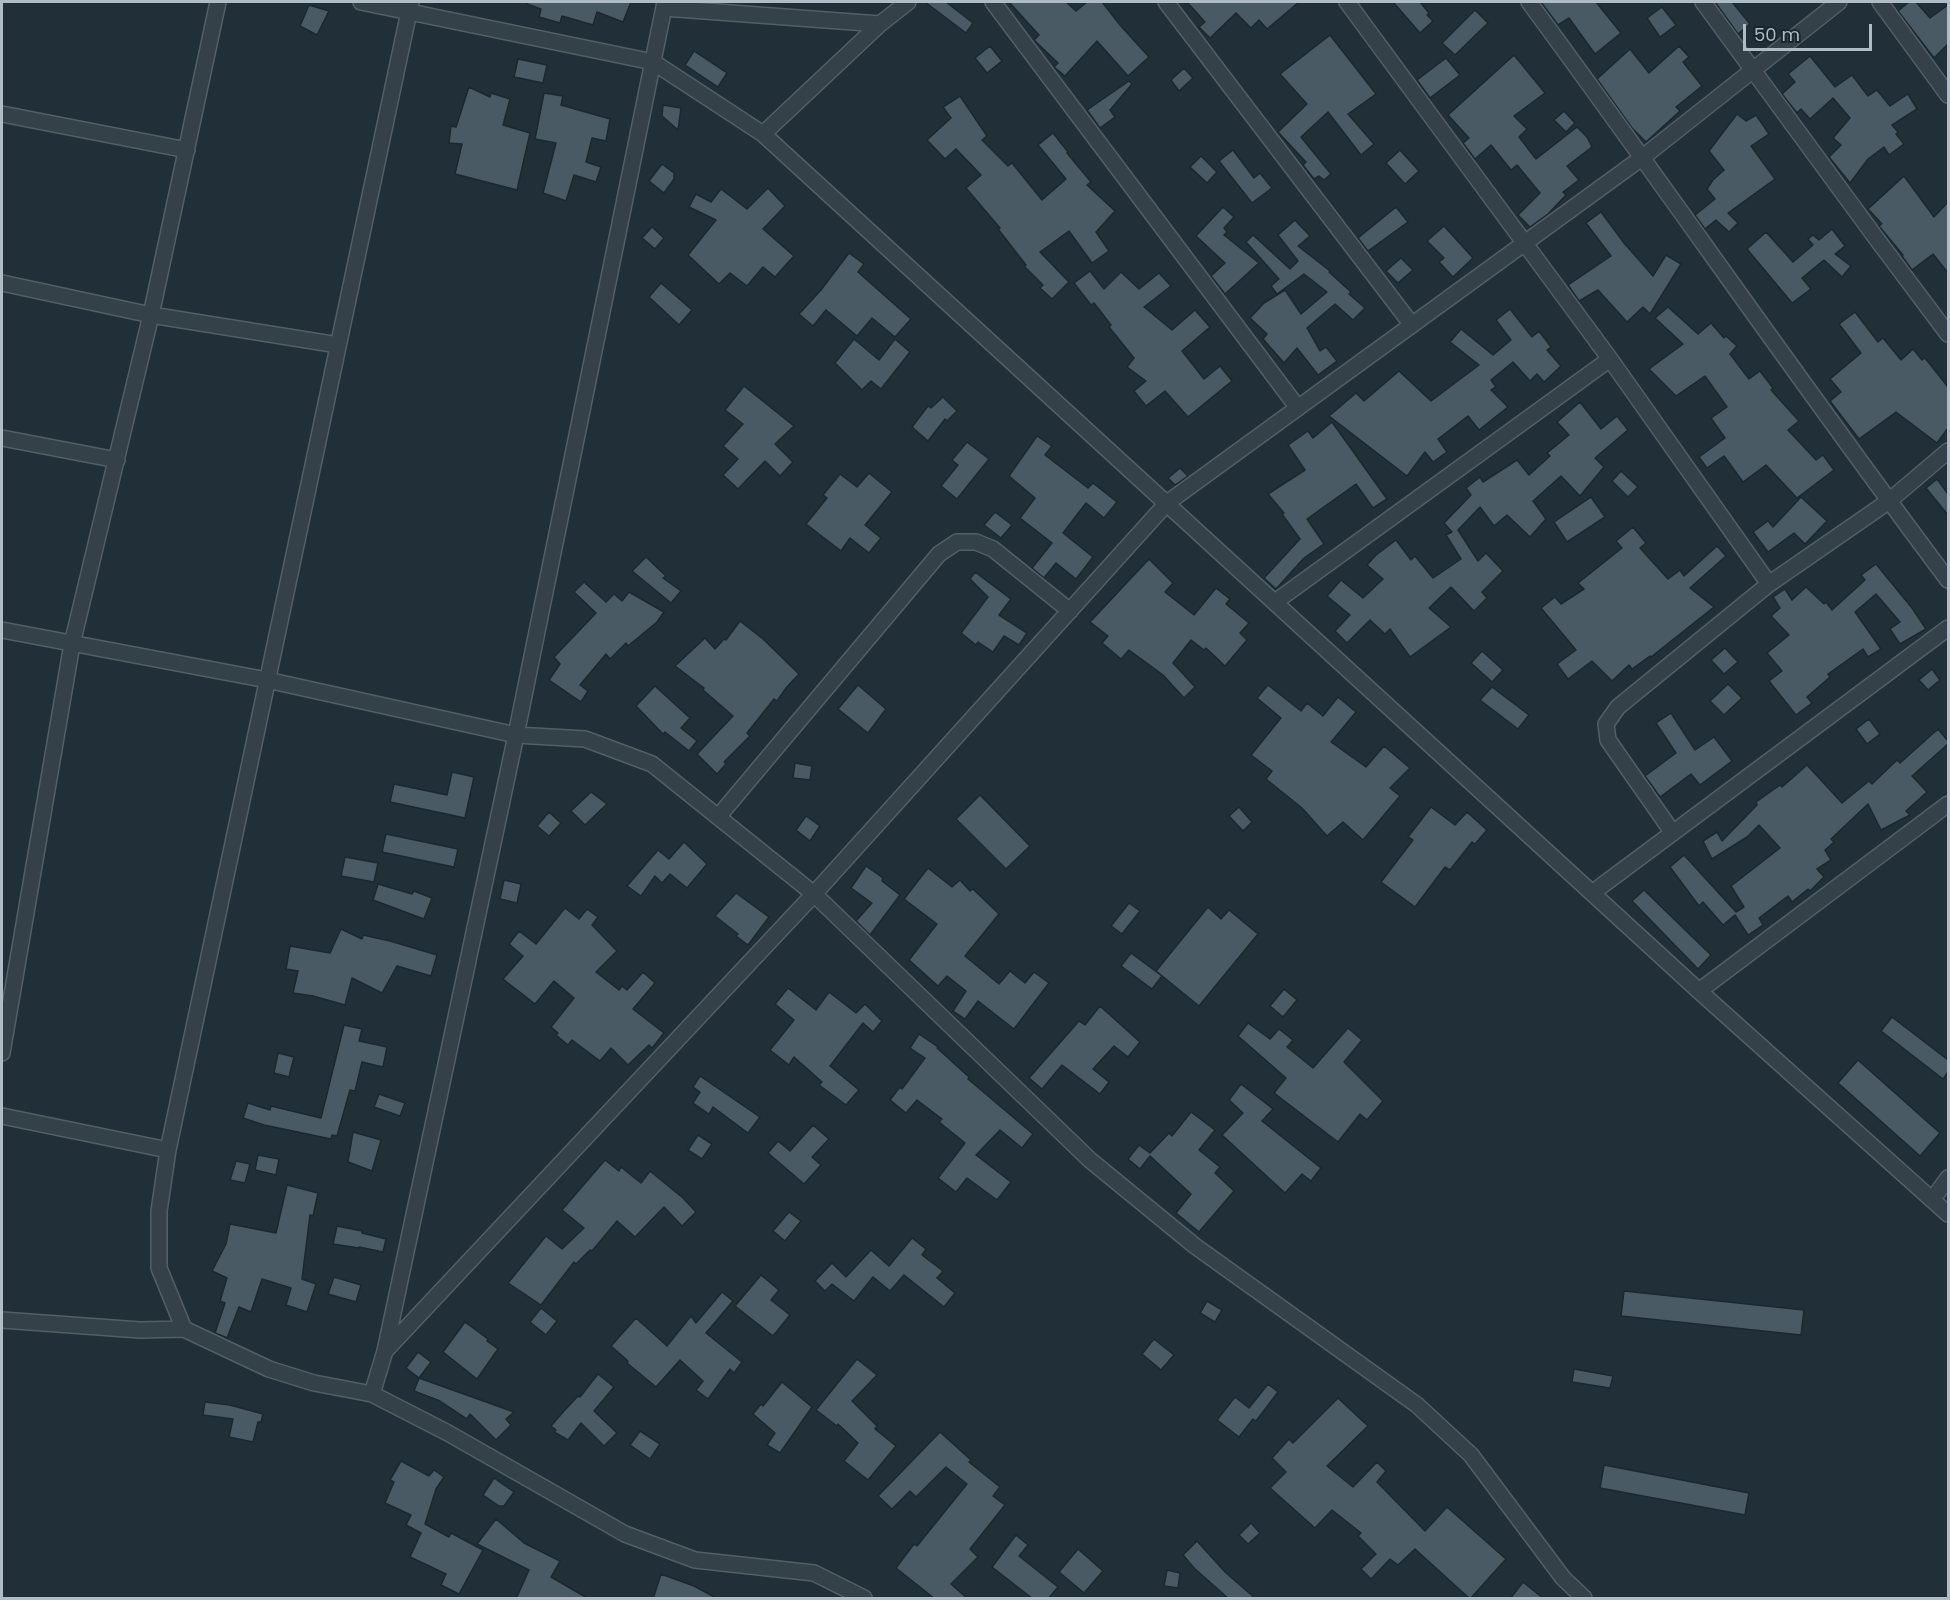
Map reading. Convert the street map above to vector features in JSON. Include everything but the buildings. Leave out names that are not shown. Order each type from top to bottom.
[{"type":"street","points":[[2,1053],[72,644],[151,315],[218,2]]},
{"type":"street","points":[[361,2],[410,7],[653,62],[763,134],[1700,991],[1948,1214]]},
{"type":"street","points":[[763,134],[879,24],[908,2]]},
{"type":"street","points":[[993,2],[1298,408]]},
{"type":"street","points":[[1166,2],[1412,325]]},
{"type":"street","points":[[1347,2],[1610,358],[1769,584]]},
{"type":"street","points":[[1529,2],[1948,580]]},
{"type":"street","points":[[1703,2],[1948,334]]},
{"type":"street","points":[[385,1351],[814,894],[1167,503],[1643,157],[1839,2]]},
{"type":"street","points":[[1880,2],[1948,96]]},
{"type":"street","points":[[372,1394],[385,1351],[516,735],[664,5],[879,24]]},
{"type":"street","points":[[184,1329],[159,1268],[159,1210],[168,1150],[410,7]]},
{"type":"street","points":[[2,114],[187,150]]},
{"type":"street","points":[[2,283],[151,315],[338,345]]},
{"type":"street","points":[[1275,602],[1610,358]]},
{"type":"street","points":[[2,438],[117,460]]},
{"type":"street","points":[[1673,833],[1608,740],[1606,724],[1618,707],[1769,584],[1889,501],[1948,451]]},
{"type":"street","points":[[718,817],[939,554],[957,542],[976,542],[993,549],[1070,610]]},
{"type":"street","points":[[1593,893],[1948,628]]},
{"type":"street","points":[[2,630],[267,680],[516,735],[585,739],[652,764],[814,894],[1090,1160],[1195,1246],[1417,1405],[1471,1455],[1563,1578],[1584,1599]]},
{"type":"street","points":[[1700,991],[1948,804]]},
{"type":"street","points":[[2,1116],[168,1150]]},
{"type":"street","points":[[1932,1200],[1948,1178]]},
{"type":"street","points":[[2,1320],[140,1330],[184,1329],[269,1369],[314,1383],[372,1394],[448,1433],[625,1534],[695,1560],[814,1574],[864,1599]]}]
